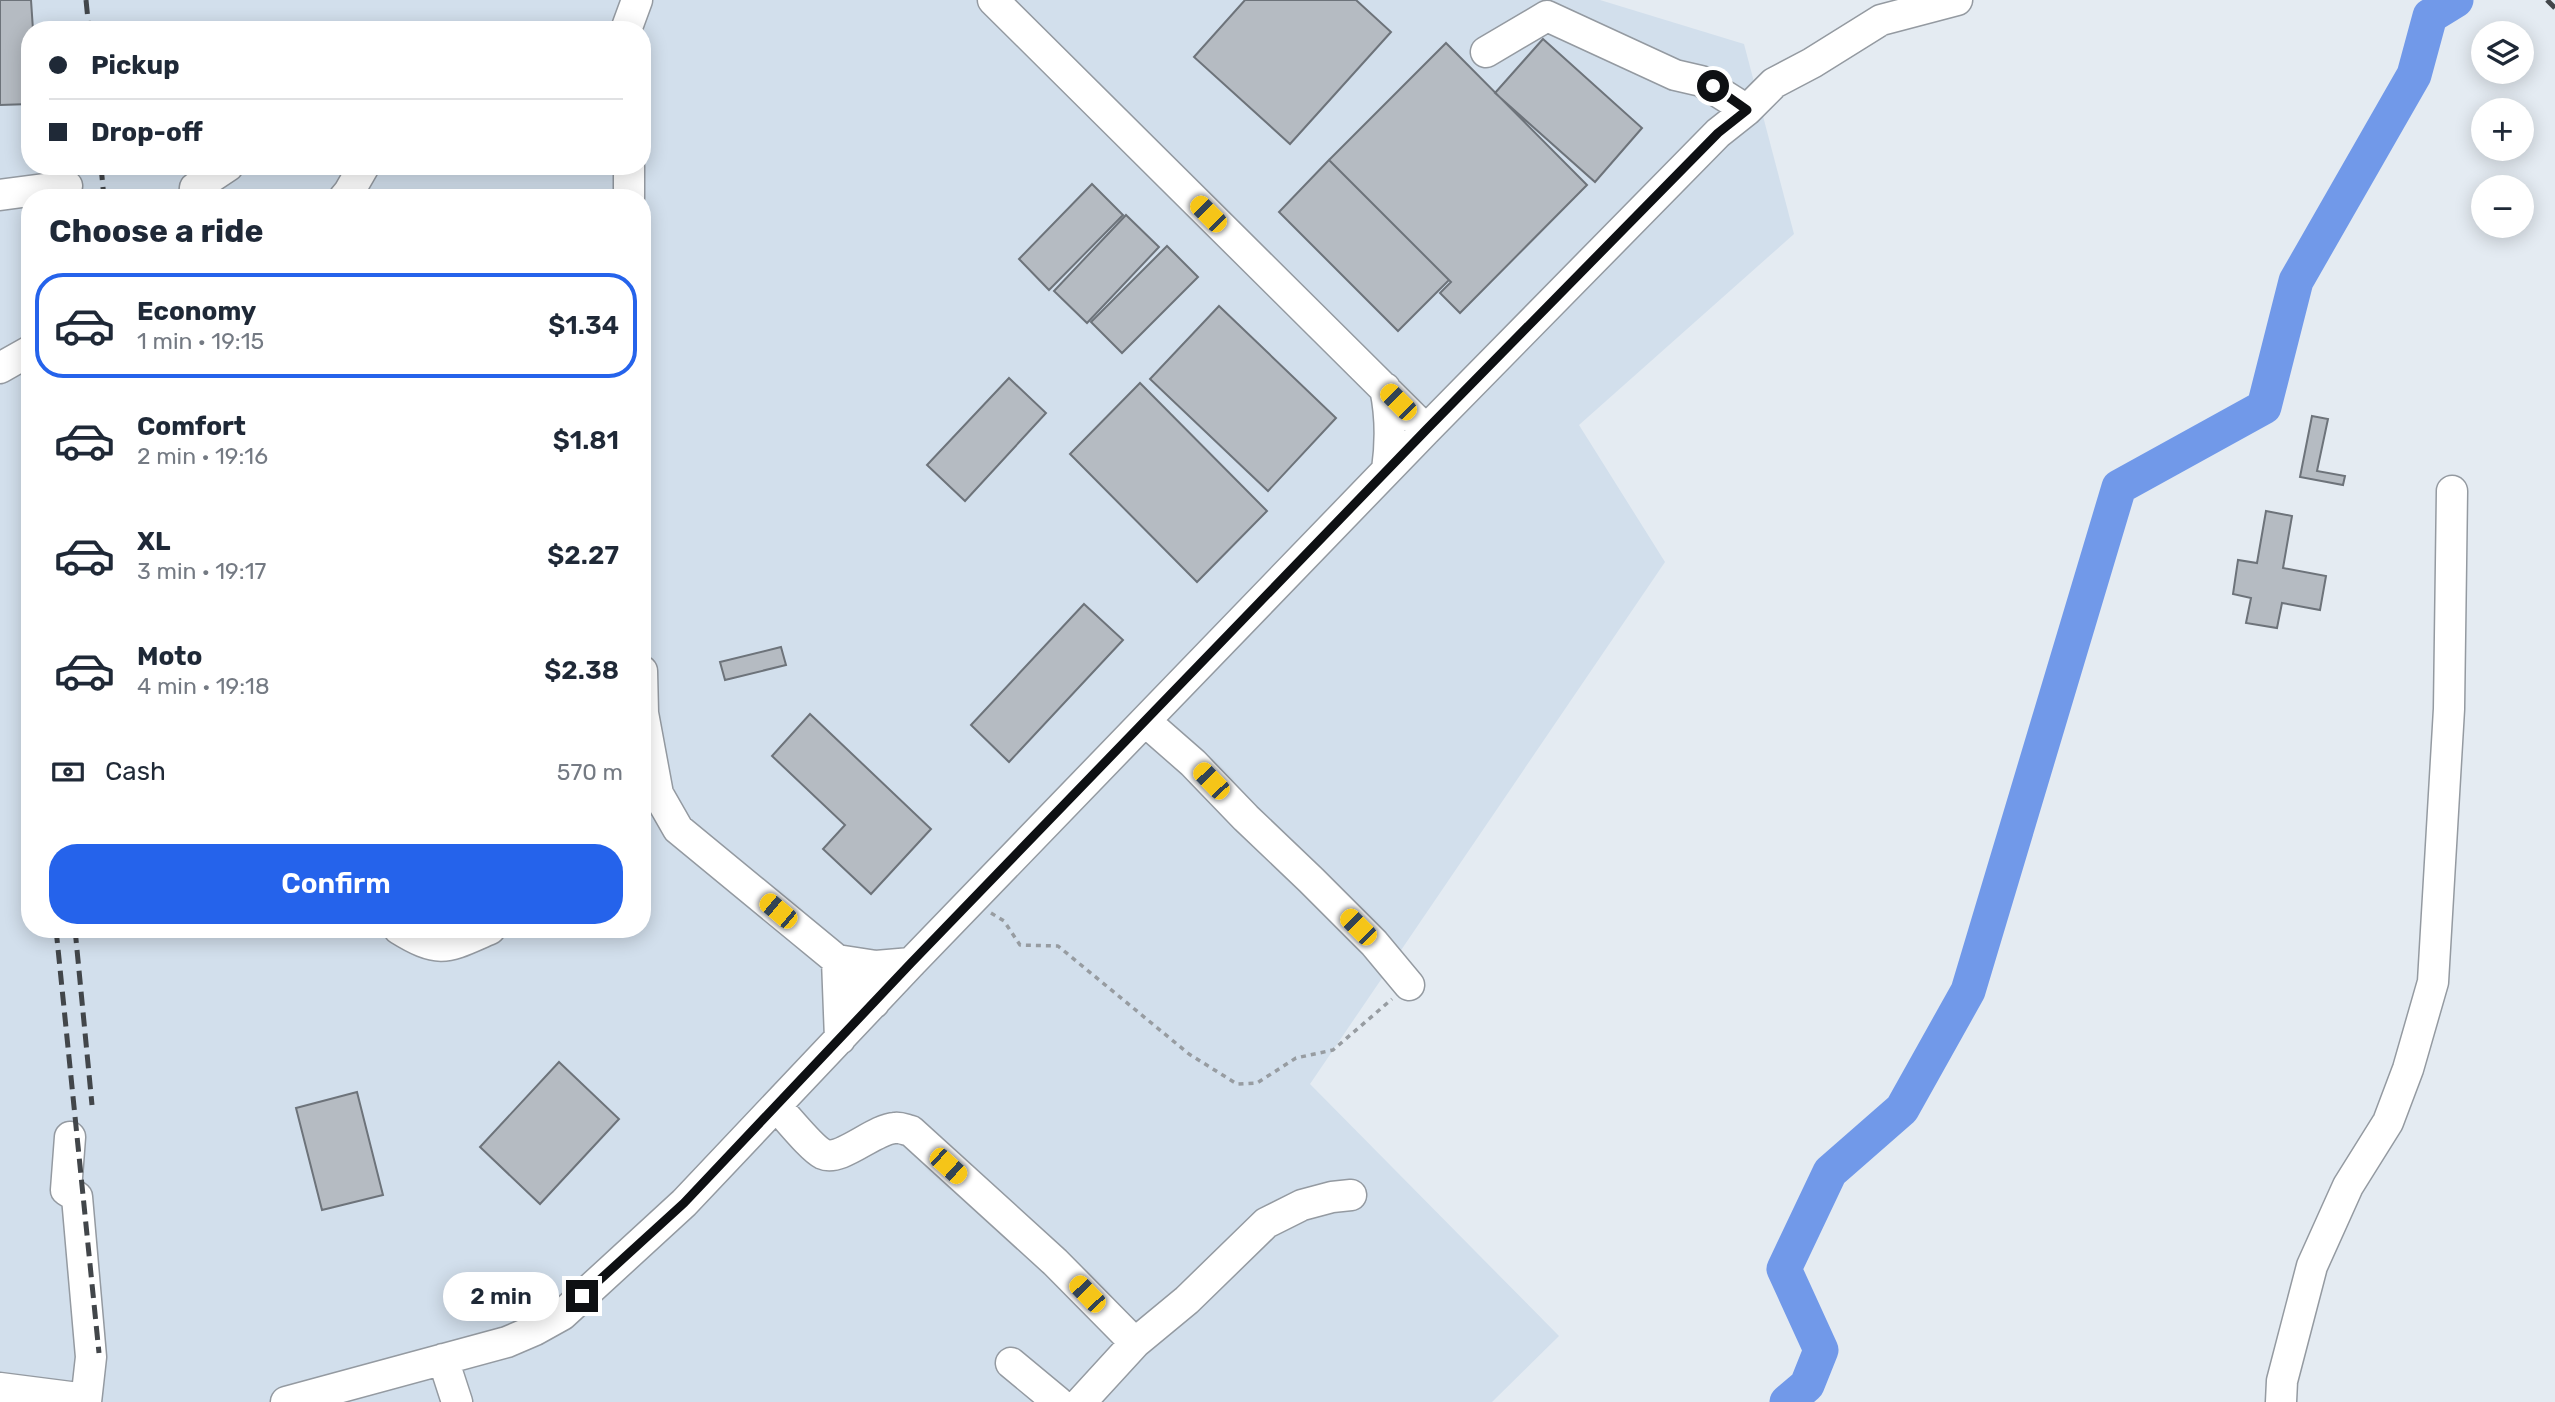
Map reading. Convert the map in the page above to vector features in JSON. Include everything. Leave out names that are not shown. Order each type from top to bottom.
[{"type":"street","points":[[629,21],[637,0]]},
{"type":"street","points":[[993,0],[1426,430]]},
{"type":"street","points":[[286,1402],[507,1342],[562,1315],[684,1203],[911,963],[1387,470],[1718,133],[1747,110],[1774,83],[1881,20],[1956,0]]},
{"type":"street","points":[[1486,52],[1547,16],[1675,75],[1701,81],[1747,110]]},
{"type":"street","points":[[195,189],[214,175]]},
{"type":"street","points":[[45,189],[67,186]]},
{"type":"street","points":[[0,195],[21,192]]},
{"type":"street","points":[[0,368],[21,356]]},
{"type":"street","points":[[1385,388],[1417,397],[1457,399]]},
{"type":"street","points":[[1385,388],[1391,439],[1387,470]]},
{"type":"street","points":[[2281,1402],[2283,1381],[2312,1266],[2348,1186],[2388,1122],[2408,1069],[2433,982],[2449,709],[2452,491]]},
{"type":"street","points":[[1145,721],[1193,763],[1311,880],[1374,943],[1409,985]]},
{"type":"street","points":[[651,754],[659,794],[678,829],[837,960],[874,1003]]},
{"type":"street","points":[[416,938],[433,947],[452,946],[470,938]]},
{"type":"street","points":[[837,960],[876,966],[911,963]]},
{"type":"street","points":[[837,960],[840,1039]]},
{"type":"street","points":[[776,1106],[815,1148],[826,1155],[837,1155],[878,1132],[896,1128],[911,1131],[1055,1262],[1135,1343]]},
{"type":"street","points":[[0,1388],[86,1401],[91,1357],[77,1197],[66,1190],[70,1137]]},
{"type":"street","points":[[1081,1402],[1135,1343],[1187,1300],[1266,1223],[1303,1205],[1351,1195]]},
{"type":"street","points":[[443,1359],[457,1402]]},
{"type":"street","points":[[1011,1363],[1058,1402]]},
{"type":"path","points":[[971,901],[1004,921],[1020,945],[1058,946],[1189,1054],[1237,1084],[1256,1083],[1296,1058],[1333,1050],[1409,985]]},
{"type":"shaded area","points":[[0,0],[1600,0],[1744,44],[1794,234],[1579,425],[1665,562],[1310,1084],[1559,1336],[1492,1402],[0,1402]]},
{"type":"building","points":[[0,0],[31,0],[32,21],[21,21],[21,104],[0,105]]},
{"type":"building","points":[[1245,0],[1356,0],[1391,32],[1290,144],[1194,57]]},
{"type":"building","points":[[1543,39],[1642,128],[1595,182],[1495,93]]},
{"type":"building","points":[[1446,43],[1587,185],[1460,313],[1440,293],[1451,282],[1329,160]]},
{"type":"building","points":[[1329,160],[1449,280],[1398,331],[1279,212]]},
{"type":"building","points":[[1092,184],[1123,215],[1049,290],[1019,259]]},
{"type":"building","points":[[1126,215],[1159,247],[1087,323],[1054,291]]},
{"type":"building","points":[[1167,246],[1198,277],[1122,353],[1091,322]]},
{"type":"building","points":[[1219,306],[1336,418],[1268,491],[1150,379]]},
{"type":"building","points":[[1009,378],[1046,413],[965,501],[927,465]]},
{"type":"building","points":[[1140,383],[1267,511],[1197,582],[1070,454]]},
{"type":"building","points":[[2312,416],[2328,419],[2317,471],[2345,476],[2343,485],[2300,477]]},
{"type":"building","points":[[2266,511],[2292,516],[2283,568],[2326,576],[2320,610],[2282,603],[2277,628],[2246,623],[2251,598],[2233,594],[2238,560],[2257,563]]},
{"type":"building","points":[[1084,604],[1123,640],[1009,762],[971,725]]},
{"type":"building","points":[[781,647],[786,665],[725,680],[720,662]]},
{"type":"building","points":[[810,714],[931,829],[871,894],[823,849],[845,825],[772,756]]},
{"type":"building","points":[[559,1062],[619,1119],[540,1204],[480,1147]]},
{"type":"building","points":[[357,1092],[383,1195],[322,1210],[296,1108]]},
{"type":"waterway","points":[[1787,1402],[1807,1385],[1821,1350],[1784,1269],[1830,1172],[1902,1109],[1968,991],[2119,487],[2264,407],[2296,281],[2414,75],[2430,16],[2456,0]]},
{"type":"railway","points":[[86,0],[88,21]]},
{"type":"railway","points":[[2547,0],[2555,8]]},
{"type":"railway","points":[[102,175],[103,189]]},
{"type":"railway","points":[[57,938],[99,1353]]},
{"type":"railway","points":[[76,938],[92,1105]]},
{"type":"route","points":[[582,1296],[684,1203],[911,963],[1426,430],[1718,133],[1747,110],[1713,86]]}]
